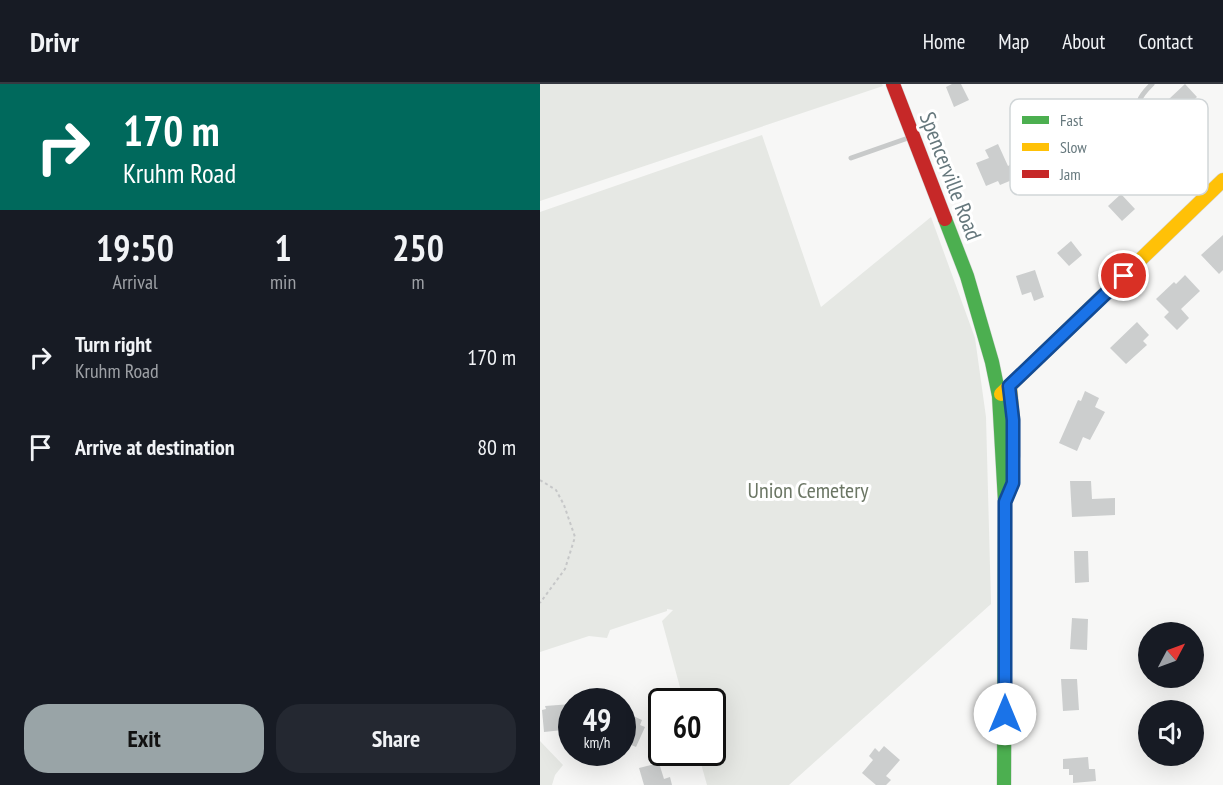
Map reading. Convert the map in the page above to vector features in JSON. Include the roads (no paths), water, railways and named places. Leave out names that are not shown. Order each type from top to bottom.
[{"type":"main road","name":"Spencerville Road","points":[[893,84],[969,283],[992,362],[999,396],[1005,502],[1004,785]]},
{"type":"main road","points":[[1210,193],[1223,180]]},
{"type":"main road","points":[[999,396],[1208,195]]},
{"type":"main road","name":"Spencerville Road","points":[[969,283],[977,291],[999,349],[1009,386],[1013,420],[1013,483],[1005,502]]},
{"type":"lane","points":[[1140,99],[1152,84]]},
{"type":"lane","points":[[851,158],[913,136]]},
{"type":"park label","name":"Union Cemetery","points":[[808,490]]}]
